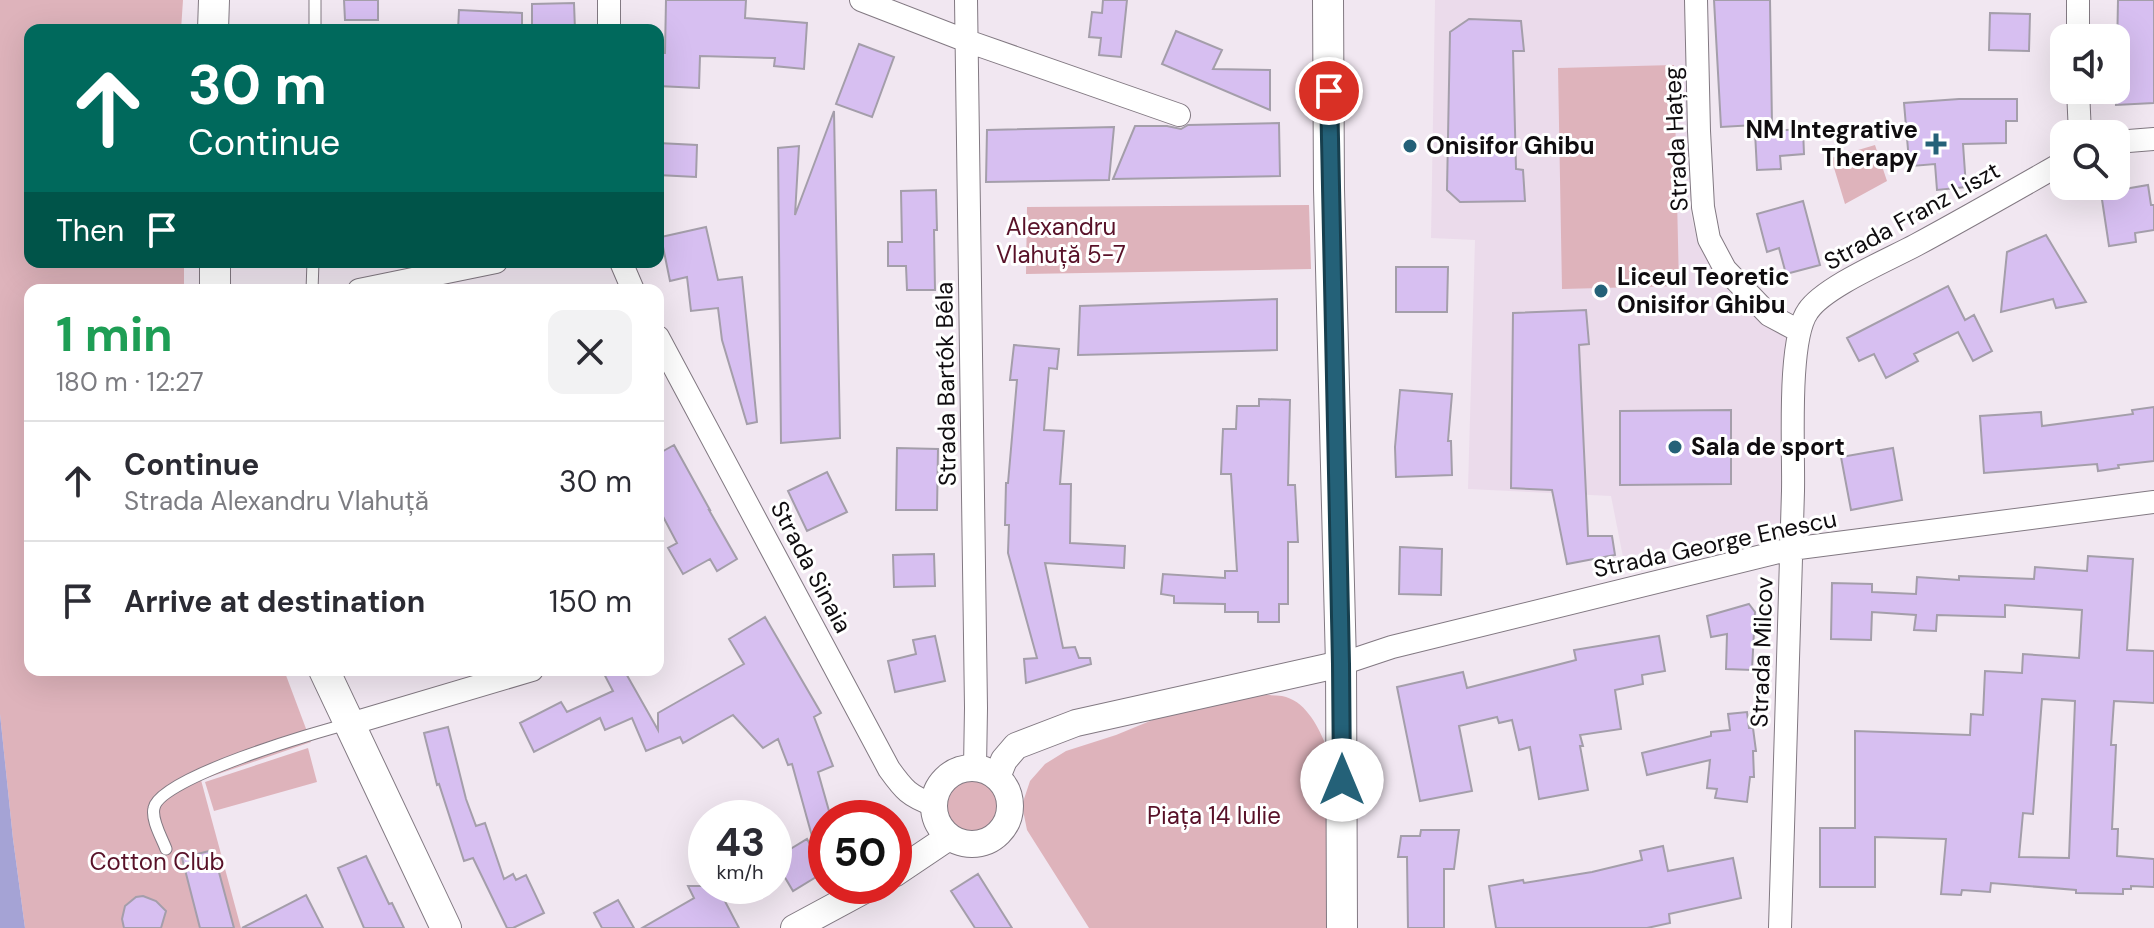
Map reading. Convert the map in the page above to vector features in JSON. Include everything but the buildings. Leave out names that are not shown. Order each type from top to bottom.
[{"type":"main road","points":[[213,24],[214,0]]},
{"type":"main road","points":[[1328,0],[1329,189],[1341,664],[1342,928]]},
{"type":"main road","points":[[327,676],[446,928]]},
{"type":"street","points":[[609,0],[609,24]]},
{"type":"street","points":[[861,0],[967,41],[1179,115]]},
{"type":"street","name":"Strada Bartók Béla","points":[[966,0],[976,708],[986,772]]},
{"type":"street","name":"Strada Hațeg","points":[[1696,0],[1703,207],[1709,239],[1725,269],[1769,315],[1799,331]]},
{"type":"street","points":[[2078,0],[2078,24]]},
{"type":"street","points":[[2130,141],[2154,139]]},
{"type":"street","name":"Strada Franz Liszt","points":[[1799,331],[1807,312],[1828,292],[2050,170]]},
{"type":"street","points":[[388,284],[467,268]]},
{"type":"street","name":"Strada Milcov","points":[[1780,928],[1795,359],[1799,331]]},
{"type":"street","name":"Strada Sinaia","points":[[664,348],[889,769],[905,791],[934,805]]},
{"type":"street","name":"Strada George Enescu","points":[[1341,664],[1392,647],[1791,549],[2154,502]]},
{"type":"street","points":[[986,772],[1004,760],[1016,746],[1076,723],[1341,664]]},
{"type":"street","points":[[350,724],[512,676]]},
{"type":"street","points":[[963,769],[986,772],[1005,786],[1011,809],[1008,820],[1002,830],[983,843],[971,845],[949,837],[941,828],[934,805],[943,782],[963,769]]},
{"type":"street","points":[[912,862],[949,837]]},
{"type":"street","points":[[794,928],[839,904]]},
{"type":"lane","points":[[315,0],[315,24]]},
{"type":"lane","points":[[166,849],[153,813],[159,798],[168,791],[199,775],[309,734],[350,724]]},
{"type":"shaded area","name":"Liceul Teoretic Onisifor Ghibu","points":[[1435,0],[1686,0],[1689,207],[1698,244],[1718,278],[1740,304],[1763,323],[1788,334],[1783,528],[1623,557],[1611,496],[1468,489],[1475,240],[1431,238]]},
{"type":"green space","name":"Cotton Club","points":[[0,0],[183,0],[181,24],[24,24],[24,268],[184,268],[184,284],[24,284],[24,676],[286,676],[311,742],[201,780],[241,928],[25,928],[0,714]]},
{"type":"green space","points":[[1674,65],[1679,286],[1562,289],[1558,68]]},
{"type":"green space","points":[[1875,145],[1887,181],[1845,204],[1831,158]]},
{"type":"green space","name":"Alexandru Vlahuță 5-7","points":[[1309,205],[1311,269],[1026,274],[1027,207]]},
{"type":"green space","name":"Piața 14 Iulie","points":[[1236,696],[1290,698],[1309,714],[1325,743],[1327,928],[1089,928],[1027,830],[1022,805],[1030,781],[1045,764],[1066,751],[1172,712]]},
{"type":"green space","points":[[308,748],[317,782],[214,811],[205,782]]},
{"type":"green space","points":[[973,777],[985,779],[994,786],[1001,795],[1001,819],[994,828],[985,835],[973,837],[961,835],[952,828],[945,819],[943,807],[945,795],[952,786],[961,779]]},
{"type":"water","points":[[0,714],[13,839],[25,928],[0,928]]},
{"type":"place","name":"NM Integrative Therapy","points":[[1936,144]]},
{"type":"place","name":"Onisifor Ghibu","points":[[1410,146]]},
{"type":"place","name":"Liceul Teoretic Onisifor Ghibu","points":[[1601,291]]},
{"type":"place","name":"Sala de sport","points":[[1675,447]]},
{"type":"route","points":[[1329,91],[1342,780]]}]
